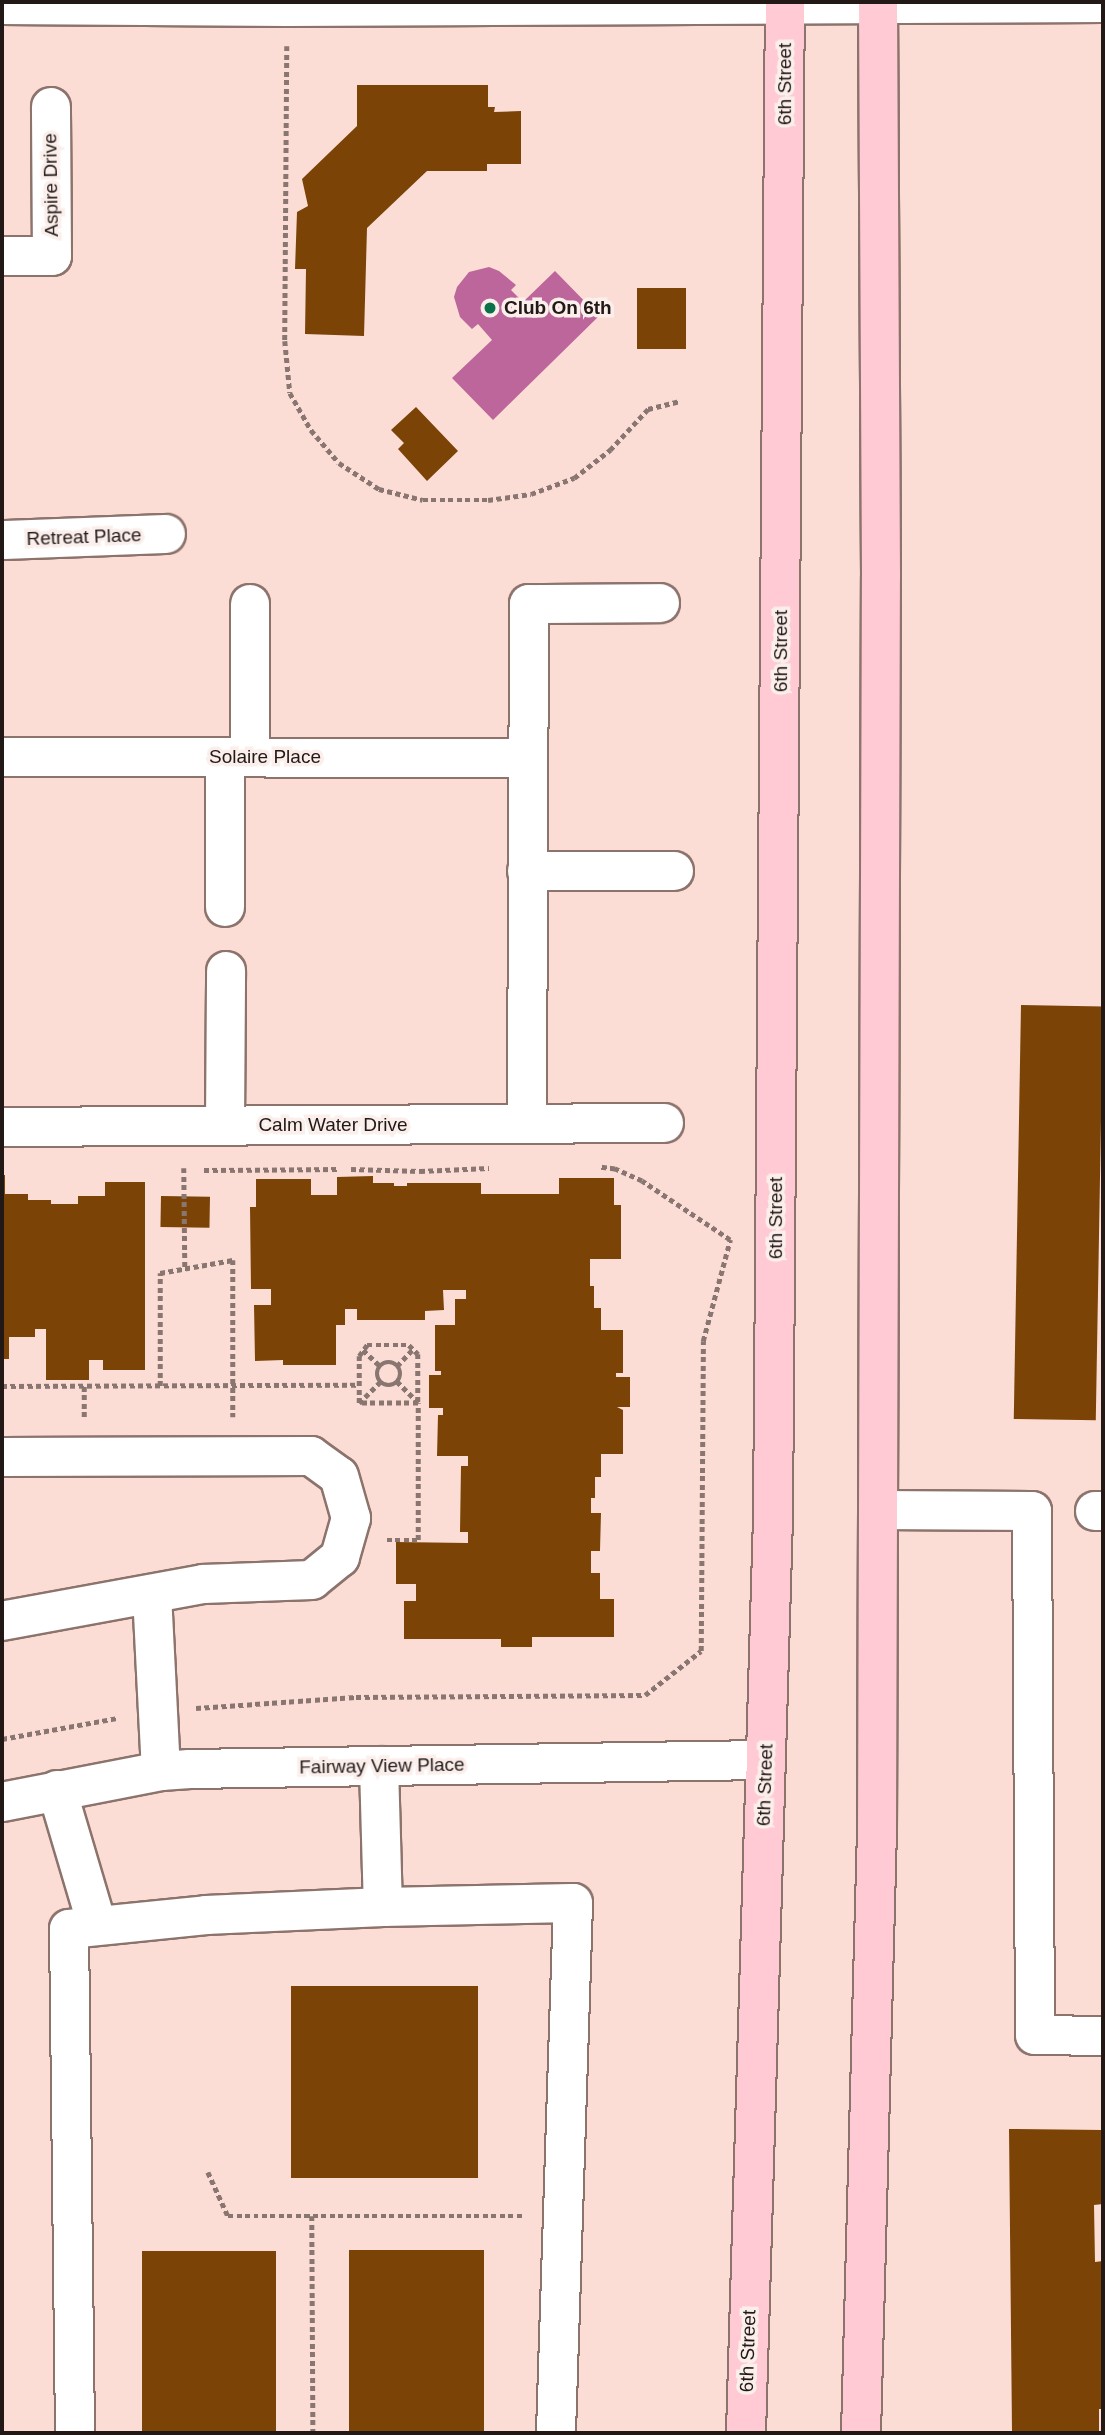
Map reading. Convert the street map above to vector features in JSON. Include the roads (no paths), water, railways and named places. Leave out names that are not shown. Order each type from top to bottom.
[{"type":"main road","points":[[861,2433],[877,1830],[881,618],[878,2]]},
{"type":"main road","name":"6th Street","points":[[746,2433],[766,1760],[776,1242],[785,3]]},
{"type":"street","points":[[2,5],[287,7],[347,4],[1103,3]]},
{"type":"street","name":"Aspire Drive","points":[[2,256],[52,256],[51,107]]},
{"type":"street","name":"Retreat Place","points":[[2,540],[166,534]]},
{"type":"street","points":[[527,1124],[529,604],[660,603]]},
{"type":"street","points":[[225,907],[250,604]]},
{"type":"street","name":"Solaire Place","points":[[2,757],[527,758]]},
{"type":"street","points":[[527,871],[674,871]]},
{"type":"street","points":[[225,1126],[226,971]]},
{"type":"street","name":"Calm Water Drive","points":[[2,1127],[664,1123]]},
{"type":"street","points":[[2,1457],[311,1456],[339,1476],[351,1518],[340,1557],[312,1580],[204,1584],[2,1621]]},
{"type":"street","points":[[878,1510],[1032,1511],[1035,2035],[1103,2036]]},
{"type":"street","points":[[152,1594],[161,1771]]},
{"type":"street","name":"Fairway View Place","points":[[2,1802],[161,1771],[766,1760]]},
{"type":"street","points":[[379,1766],[383,1907]]},
{"type":"street","points":[[57,1790],[97,1925]]},
{"type":"street","points":[[75,2433],[69,1928],[206,1915],[383,1907],[573,1903],[556,2433]]},
{"type":"place","name":"Club On 6th","points":[[490,308]]}]
